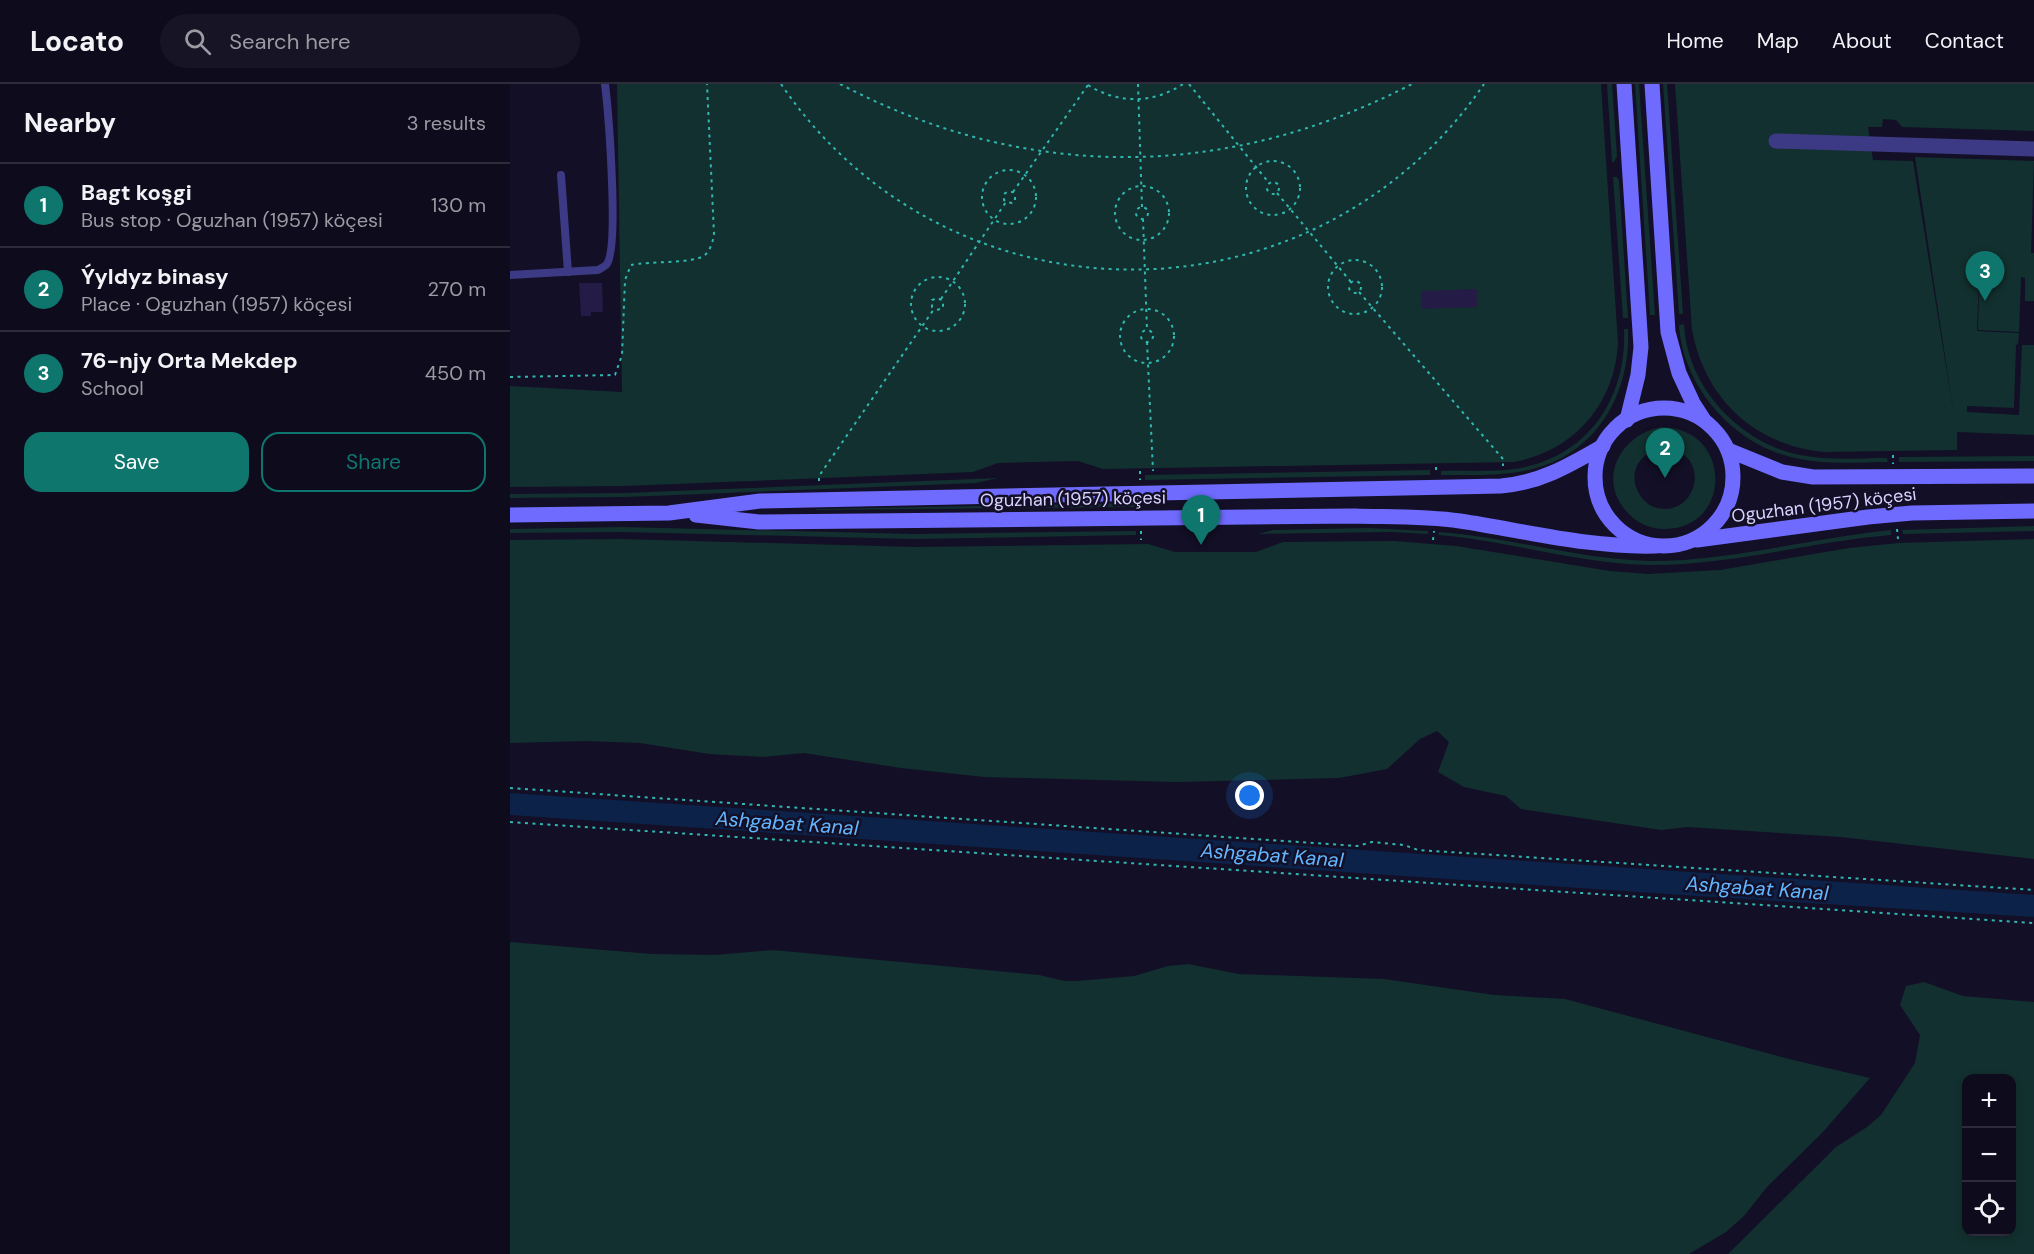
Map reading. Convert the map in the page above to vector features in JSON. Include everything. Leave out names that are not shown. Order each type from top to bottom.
[{"type":"main road","points":[[1624,84],[1641,340],[1638,375],[1627,420]]},
{"type":"main road","points":[[1652,84],[1668,332],[1679,373],[1693,403],[1706,422]]},
{"type":"main road","name":"Oguzhan (1957) köçesi","points":[[1656,546],[1633,539],[1614,525],[1601,504],[1595,481],[1598,457],[1609,436],[1627,420],[1649,410],[1684,411],[1706,422],[1728,450],[1733,474],[1733,486],[1728,503],[1720,519],[1712,528],[1691,541]]},
{"type":"main road","name":"Oguzhan (1957) köçesi","points":[[669,513],[760,501],[1501,486],[1529,482],[1547,476],[1603,446]]},
{"type":"main road","name":"Oguzhan (1957) köçesi","points":[[1728,450],[1782,472],[1820,478],[2034,476]]},
{"type":"main road","name":"Oguzhan (1957) köçesi","points":[[510,514],[669,513],[759,522],[1403,517],[1458,521],[1594,544],[1625,547],[1674,545],[1868,517],[1912,513],[2034,511]]},
{"type":"street","points":[[1776,141],[2034,149]]},
{"type":"lane","points":[[510,275],[598,270],[606,266],[609,260],[612,230],[611,185],[605,84]]},
{"type":"lane","points":[[561,176],[568,272]]},
{"type":"path","points":[[510,377],[615,375],[622,355],[625,279],[631,265],[642,262],[697,259],[710,248],[714,234],[707,84]]},
{"type":"path","points":[[781,84],[817,131],[842,156],[871,181],[936,223],[979,242],[1031,258],[1074,267],[1115,270],[1144,270],[1191,265],[1238,256],[1309,231],[1356,207],[1397,178],[1441,138],[1484,84]]},
{"type":"path","points":[[840,84],[882,105],[939,128],[984,140],[1082,156],[1140,157],[1192,154],[1239,146],[1316,126],[1412,84]]},
{"type":"path","points":[[1013,192],[1087,84],[1112,97],[1138,100],[1164,95],[1183,84]]},
{"type":"path","points":[[1138,84],[1142,207]]},
{"type":"path","points":[[1189,84],[1269,183]]},
{"type":"path","points":[[1276,161],[1294,171],[1298,177],[1300,191],[1290,209],[1270,214],[1263,213],[1252,205],[1248,199],[1246,185],[1256,167],[1262,163],[1276,161]]},
{"type":"path","points":[[1004,171],[1025,175],[1036,192],[1032,213],[1014,223],[1007,224],[994,219],[985,209],[983,202],[982,195],[987,182],[1004,171]]},
{"type":"path","points":[[1269,183],[1267,189],[1269,192],[1275,195],[1277,193]]},
{"type":"path","points":[[1269,183],[1278,184],[1277,193]]},
{"type":"path","points":[[1141,186],[1152,188],[1163,196],[1169,208],[1169,216],[1164,229],[1159,234],[1143,240],[1133,238],[1122,230],[1115,210],[1120,197],[1125,192],[1141,186]]},
{"type":"path","points":[[1006,202],[1014,201],[1013,192]]},
{"type":"path","points":[[1006,202],[1004,194],[1013,192]]},
{"type":"path","points":[[1277,193],[1351,282]]},
{"type":"path","points":[[941,299],[1006,202]]},
{"type":"path","points":[[1142,207],[1136,213],[1139,219],[1143,219]]},
{"type":"path","points":[[1142,207],[1149,213],[1143,219]]},
{"type":"path","points":[[1143,219],[1147,330]]},
{"type":"path","points":[[1358,261],[1364,262],[1376,271],[1381,290],[1376,303],[1371,308],[1359,314],[1352,314],[1334,304],[1328,291],[1328,284],[1333,271],[1338,266],[1358,261]]},
{"type":"path","points":[[940,277],[953,282],[964,299],[960,319],[943,330],[936,331],[922,326],[911,309],[916,289],[926,280],[933,278],[940,277]]},
{"type":"path","points":[[1351,282],[1348,288],[1350,291],[1356,294],[1359,292]]},
{"type":"path","points":[[1351,282],[1359,283],[1361,290],[1359,292],[1371,308],[1503,459],[1503,466]]},
{"type":"path","points":[[934,309],[943,308],[941,299]]},
{"type":"path","points":[[934,309],[932,300],[941,299]]},
{"type":"path","points":[[819,481],[819,476],[934,309]]},
{"type":"path","points":[[1146,309],[1156,310],[1168,318],[1174,331],[1174,338],[1165,356],[1148,362],[1138,361],[1127,353],[1120,333],[1125,320],[1130,315],[1146,309]]},
{"type":"path","points":[[1147,330],[1144,330],[1141,336],[1147,342]]},
{"type":"path","points":[[1147,330],[1150,330],[1154,336],[1147,342]]},
{"type":"path","points":[[1147,342],[1153,471]]},
{"type":"path","points":[[510,788],[1358,846],[1372,842],[1404,844],[1418,850],[2034,890]]},
{"type":"path","points":[[510,822],[2034,923]]},
{"type":"green space","points":[[617,84],[1601,84],[1618,343],[1609,386],[1600,405],[1572,436],[1536,456],[1514,462],[1103,469],[1078,461],[998,463],[973,472],[624,486],[510,487],[510,386],[622,392]]},
{"type":"green space","points":[[1607,84],[1612,84],[1617,156],[1614,162],[1612,162]]},
{"type":"green space","points":[[1635,84],[1639,84],[1655,315],[1650,315]]},
{"type":"green space","points":[[1663,84],[1667,84],[1683,314],[1679,314]]},
{"type":"green space","points":[[1675,84],[2034,84],[2034,131],[1902,127],[1896,120],[1883,119],[1882,127],[1868,127],[1873,160],[1913,161],[1954,416],[1915,157],[2034,161],[2031,253],[2034,253],[2034,301],[2025,301],[2025,278],[2021,277],[2019,332],[1978,330],[1980,248],[1977,331],[2019,333],[2016,345],[2014,408],[1967,406],[1967,412],[2019,415],[2022,345],[2034,345],[2034,435],[1957,432],[1957,450],[1824,452],[1799,448],[1776,440],[1755,429],[1737,414],[1721,397],[1708,377],[1692,330]]},
{"type":"green space","points":[[1613,177],[1617,177],[1619,181],[1628,318],[1623,318]]},
{"type":"green space","points":[[1684,324],[1687,347],[1706,390],[1738,425],[1757,438],[1778,449],[1800,455],[1833,459],[1887,458],[1888,462],[1833,463],[1800,459],[1777,453],[1735,429],[1702,393],[1691,371],[1683,349],[1679,325]]},
{"type":"green space","points":[[1624,329],[1628,329],[1627,354],[1623,378],[1615,400],[1603,420],[1588,438],[1570,453],[1549,464],[1514,473],[1441,475],[1441,471],[1494,471],[1525,467],[1549,459],[1569,448],[1587,434],[1601,417],[1612,397],[1619,376]]},
{"type":"green space","points":[[1661,427],[1685,432],[1702,444],[1712,460],[1715,479],[1712,497],[1702,514],[1686,525],[1664,529],[1649,527],[1632,517],[1619,500],[1614,487],[1617,461],[1634,439]],"holes":[[[1668,448],[1682,454],[1691,463],[1695,474],[1694,486],[1689,497],[1680,505],[1668,509],[1648,504],[1636,487],[1635,472],[1642,459],[1660,449]]]},
{"type":"green space","points":[[2034,456],[2034,461],[1899,462],[1899,457]]},
{"type":"green space","points":[[1430,470],[1430,475],[1145,480],[1145,475]]},
{"type":"green space","points":[[998,478],[976,483],[625,497],[510,498],[510,494],[625,493]]},
{"type":"green space","points":[[1135,503],[1136,507],[816,510],[816,509]]},
{"type":"green space","points":[[2034,526],[2034,531],[1903,534],[1902,530]]},
{"type":"green space","points":[[621,527],[914,534],[1136,531],[1136,535],[914,539],[621,532],[510,533],[510,529]]},
{"type":"green space","points":[[1367,528],[1428,531],[1428,534],[1391,532],[1258,534],[1273,530]]},
{"type":"green space","points":[[1891,530],[1891,535],[1742,557],[1651,565],[1597,561],[1492,542],[1438,535],[1439,532],[1492,538],[1598,557],[1651,561],[1711,557]]},
{"type":"green space","points":[[622,539],[914,547],[1148,544],[1175,552],[1256,552],[1283,542],[1394,541],[1456,546],[1610,571],[1648,574],[1720,570],[1849,548],[1899,543],[2034,539],[2034,859],[1841,837],[1688,827],[1661,830],[1521,809],[1506,796],[1464,787],[1438,772],[1449,742],[1437,731],[1420,739],[1387,769],[1339,778],[1176,782],[984,777],[901,768],[804,753],[763,757],[709,754],[640,743],[585,741],[510,743],[510,540]]},
{"type":"green space","points":[[510,942],[652,954],[715,955],[773,950],[1039,975],[1065,981],[1134,976],[1168,966],[1188,964],[1239,974],[1384,979],[1494,995],[1565,999],[1789,1059],[1870,1078],[1822,1133],[1767,1187],[1744,1216],[1726,1232],[1689,1254],[510,1254]]},
{"type":"green space","points":[[1924,982],[1963,996],[2034,1002],[2034,1254],[1728,1254],[1836,1147],[1881,1115],[1915,1063],[1920,1035],[1900,1005],[1906,986]]},
{"type":"water","name":"Ashgabat Kanal","points":[[510,793],[2034,895],[2034,917],[510,815]]},
{"type":"building","points":[[579,283],[602,283],[603,312],[591,312],[591,316],[581,316]]},
{"type":"building","points":[[1477,289],[1477,307],[1422,309],[1421,291]]},
{"type":"place","name":"76-njy Orta Mekdep","points":[[1985,301]]},
{"type":"place","name":"Ýyldyz binasy","points":[[1665,478]]},
{"type":"place","name":"Bagt koşgi","points":[[1201,545]]}]
